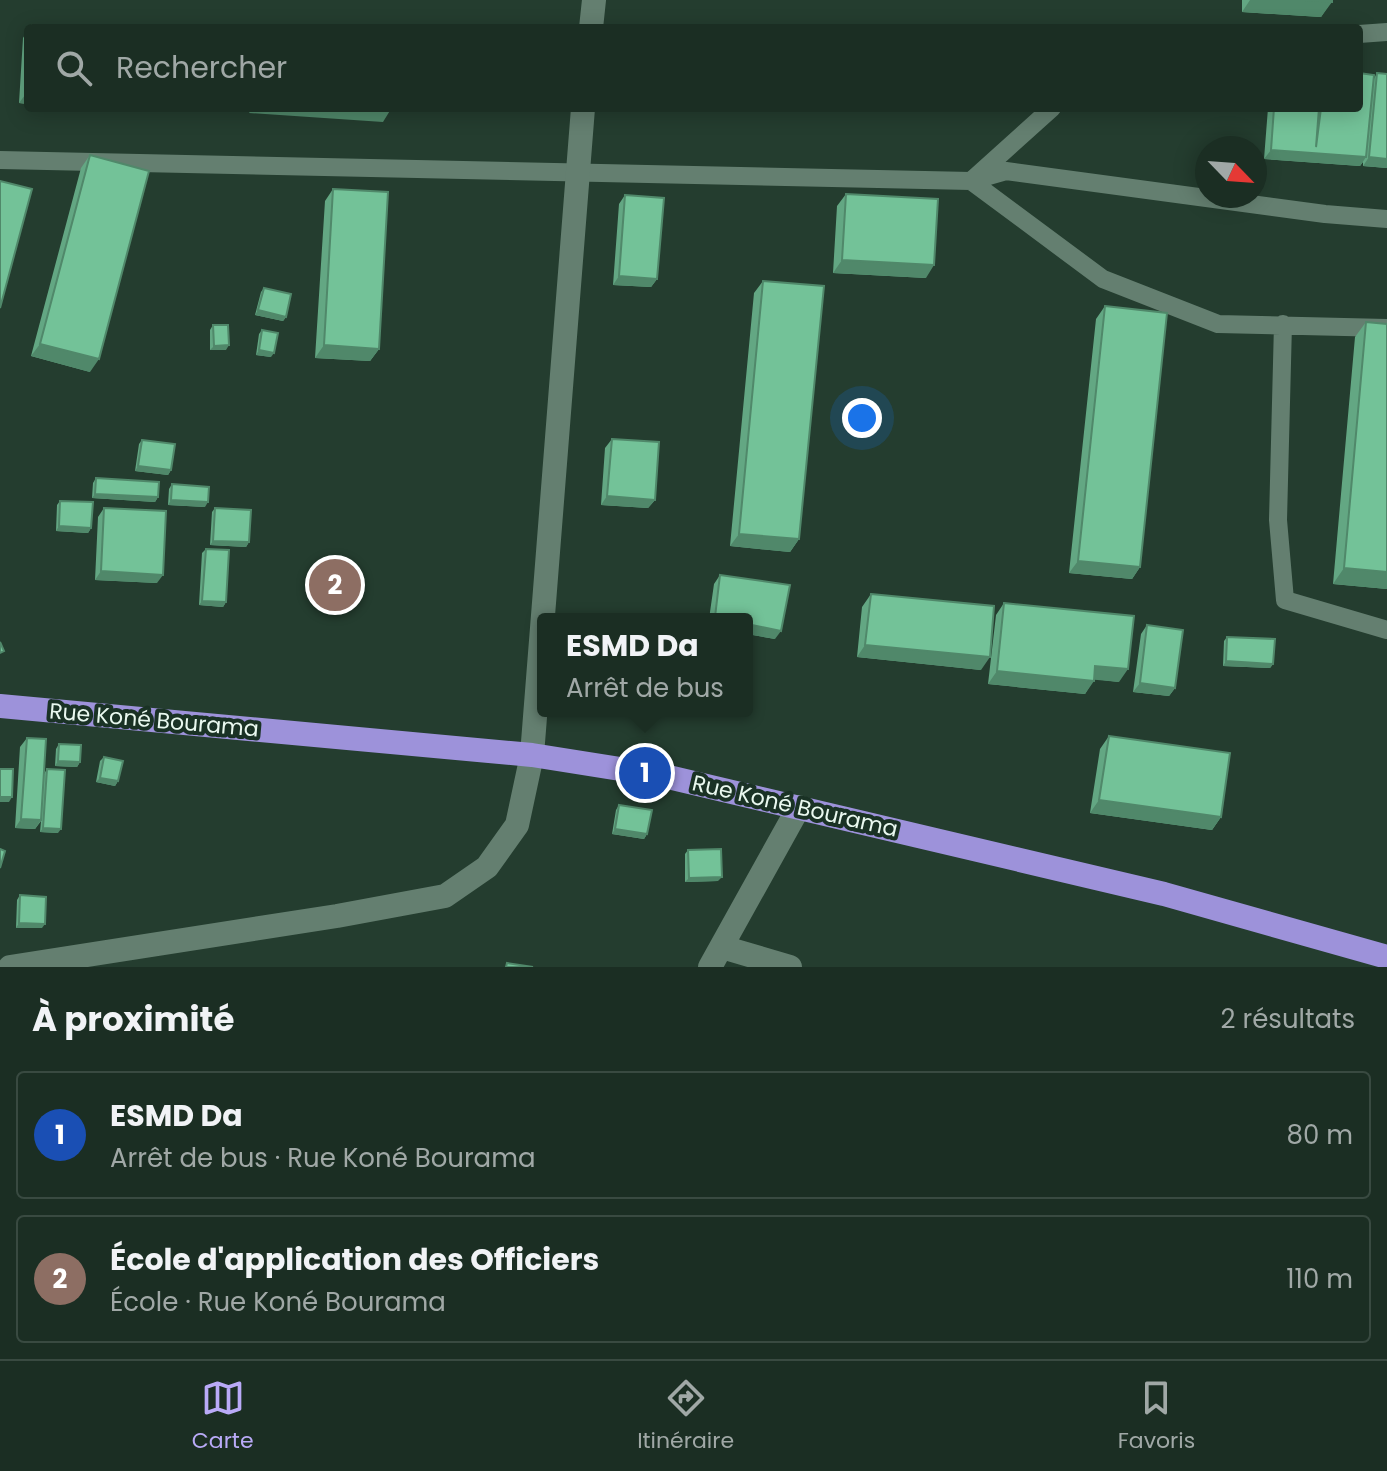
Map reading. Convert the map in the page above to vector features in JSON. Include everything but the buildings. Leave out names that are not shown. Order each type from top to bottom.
[{"type":"highway","name":"Rue Koné Bourama","points":[[0,706],[532,755],[664,776],[1164,894],[1387,957]]},
{"type":"street","points":[[591,24],[594,0]]},
{"type":"street","points":[[543,613],[583,112]]},
{"type":"street","points":[[10,967],[445,896],[487,867],[517,825],[532,755],[537,690]]},
{"type":"street","points":[[790,967],[716,957],[799,807]]},
{"type":"lane","points":[[1363,34],[1387,32]]},
{"type":"lane","points":[[971,181],[1048,112]]},
{"type":"lane","points":[[0,160],[971,181],[1006,171],[1325,214],[1387,219]]},
{"type":"lane","points":[[971,181],[1103,279],[1218,324],[1387,328]]},
{"type":"lane","points":[[1283,324],[1278,520],[1285,600],[1387,630]]},
{"type":"place","name":"École d'application des Officiers","points":[[335,585]]},
{"type":"place","name":"ESMD Da","points":[[645,773]]}]
